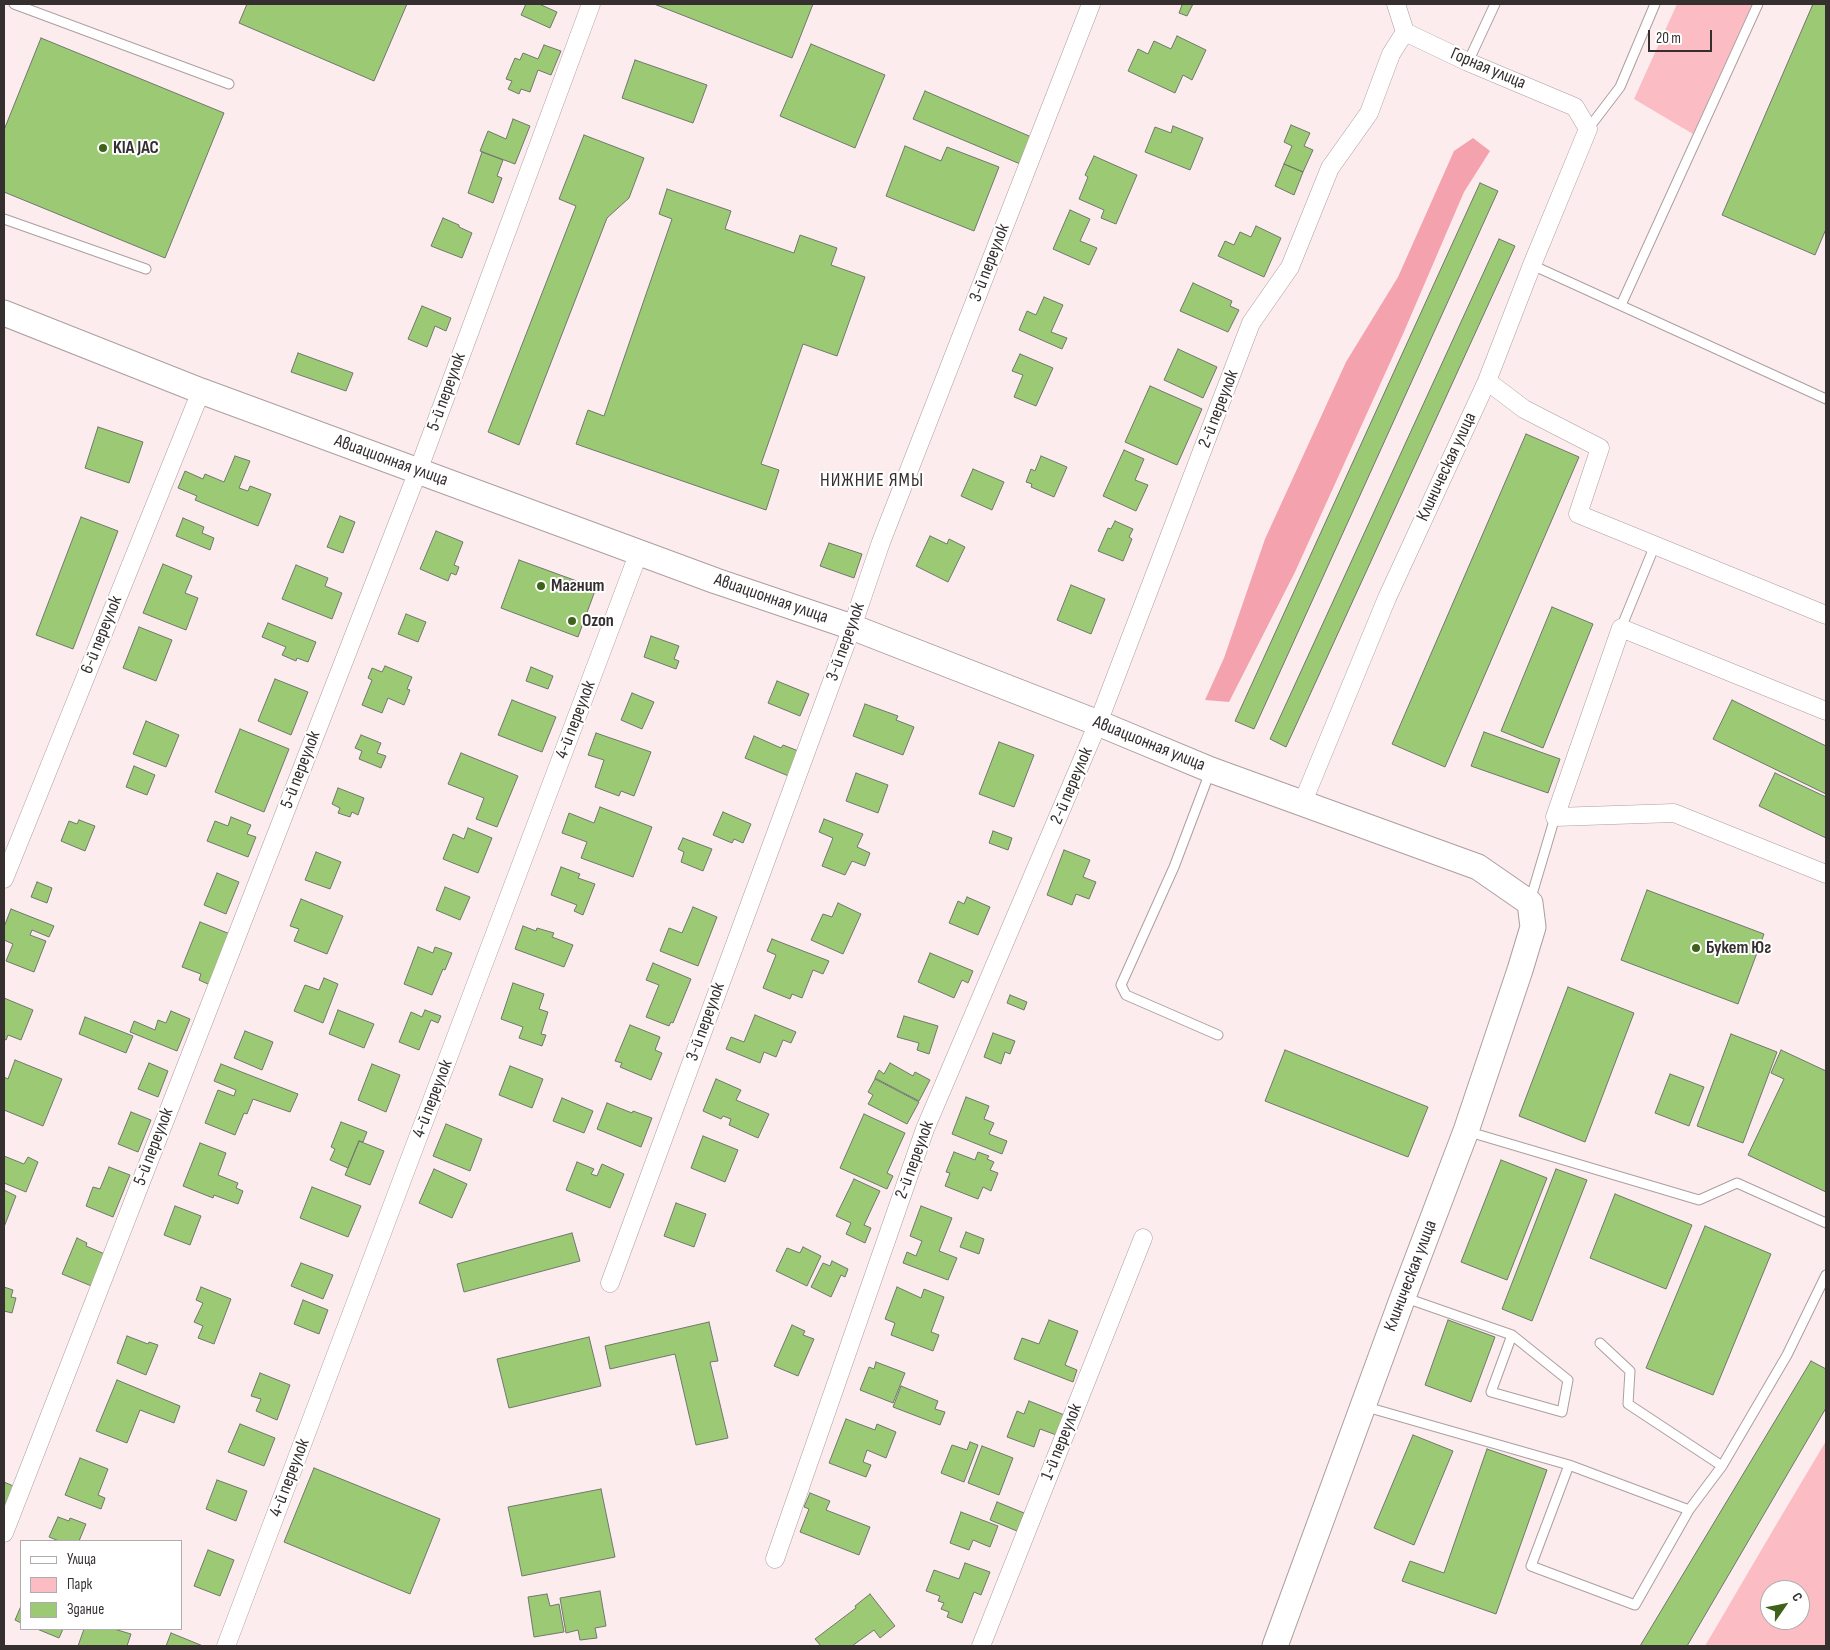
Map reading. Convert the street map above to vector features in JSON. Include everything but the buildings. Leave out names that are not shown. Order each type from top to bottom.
[{"type":"main road","name":"Авиационная улица","points":[[4,313],[201,391],[716,581],[852,627],[1098,723],[1211,770],[1478,867],[1530,903]]},
{"type":"main road","name":"Клиническая улица","points":[[1275,1646],[1466,1130],[1533,927],[1530,903]]},
{"type":"street","name":"5-й переулок","points":[[4,1534],[418,471],[591,4]]},
{"type":"street","name":"3-й переулок","points":[[610,1283],[852,627],[881,542],[1091,4]]},
{"type":"street","points":[[1396,4],[1405,32]]},
{"type":"street","name":"Горная улица","points":[[1405,32],[1468,62],[1575,107],[1588,129]]},
{"type":"street","name":"2-й переулок","points":[[775,1559],[925,1129],[1098,723],[1251,323],[1290,267],[1330,168],[1369,113],[1391,54],[1405,32]]},
{"type":"street","name":"Клиническая улица","points":[[1302,804],[1387,598],[1487,381],[1588,129]]},
{"type":"street","points":[[1487,381],[1524,408],[1600,448],[1578,514],[1826,615]]},
{"type":"street","name":"6-й переулок","points":[[4,879],[201,391]]},
{"type":"street","name":"4-й переулок","points":[[226,1646],[639,552]]},
{"type":"street","points":[[1826,711],[1621,628],[1555,817],[1674,813],[1826,874]]},
{"type":"street","name":"1-й переулок","points":[[981,1646],[1143,1238]]},
{"type":"lane","points":[[14,4],[229,84]]},
{"type":"lane","points":[[1468,62],[1495,4]]},
{"type":"lane","points":[[1588,129],[1620,87],[1655,4]]},
{"type":"lane","points":[[1621,305],[1758,4]]},
{"type":"lane","points":[[4,219],[146,269]]},
{"type":"lane","points":[[1532,265],[1826,399]]},
{"type":"lane","points":[[1621,628],[1655,545]]},
{"type":"lane","points":[[1211,770],[1174,867],[1121,985],[1126,995],[1218,1035]]},
{"type":"lane","points":[[1530,903],[1555,817]]},
{"type":"lane","points":[[1466,1130],[1699,1200],[1738,1183],[1826,1223]]},
{"type":"lane","points":[[1570,1465],[1531,1566],[1635,1605],[1689,1510],[1722,1466],[1788,1355],[1826,1275]]},
{"type":"lane","points":[[1403,1297],[1512,1335],[1568,1380],[1562,1412],[1491,1392],[1512,1335]]},
{"type":"lane","points":[[1600,1343],[1630,1370],[1628,1404],[1722,1466]]},
{"type":"lane","points":[[1363,1406],[1570,1465],[1689,1510]]},
{"type":"green space","points":[[1677,4],[1752,4],[1693,134],[1634,99]]},
{"type":"green space","points":[[1826,1441],[1826,1646],[1705,1646]]},
{"type":"shaded area","points":[[1473,138],[1490,151],[1464,192],[1403,334],[1295,572],[1229,702],[1205,700],[1224,658],[1265,539],[1346,362],[1398,277],[1454,151]]},
{"type":"place","name":"KIA JAC","points":[[103,148]]},
{"type":"place","name":"Магнит","points":[[541,586]]},
{"type":"place","name":"Ozon","points":[[572,621]]},
{"type":"place","name":"Букет Юг","points":[[1696,948]]},
{"type":"district","name":"НИЖНИЕ ЯМЫ","points":[[872,481]]}]
